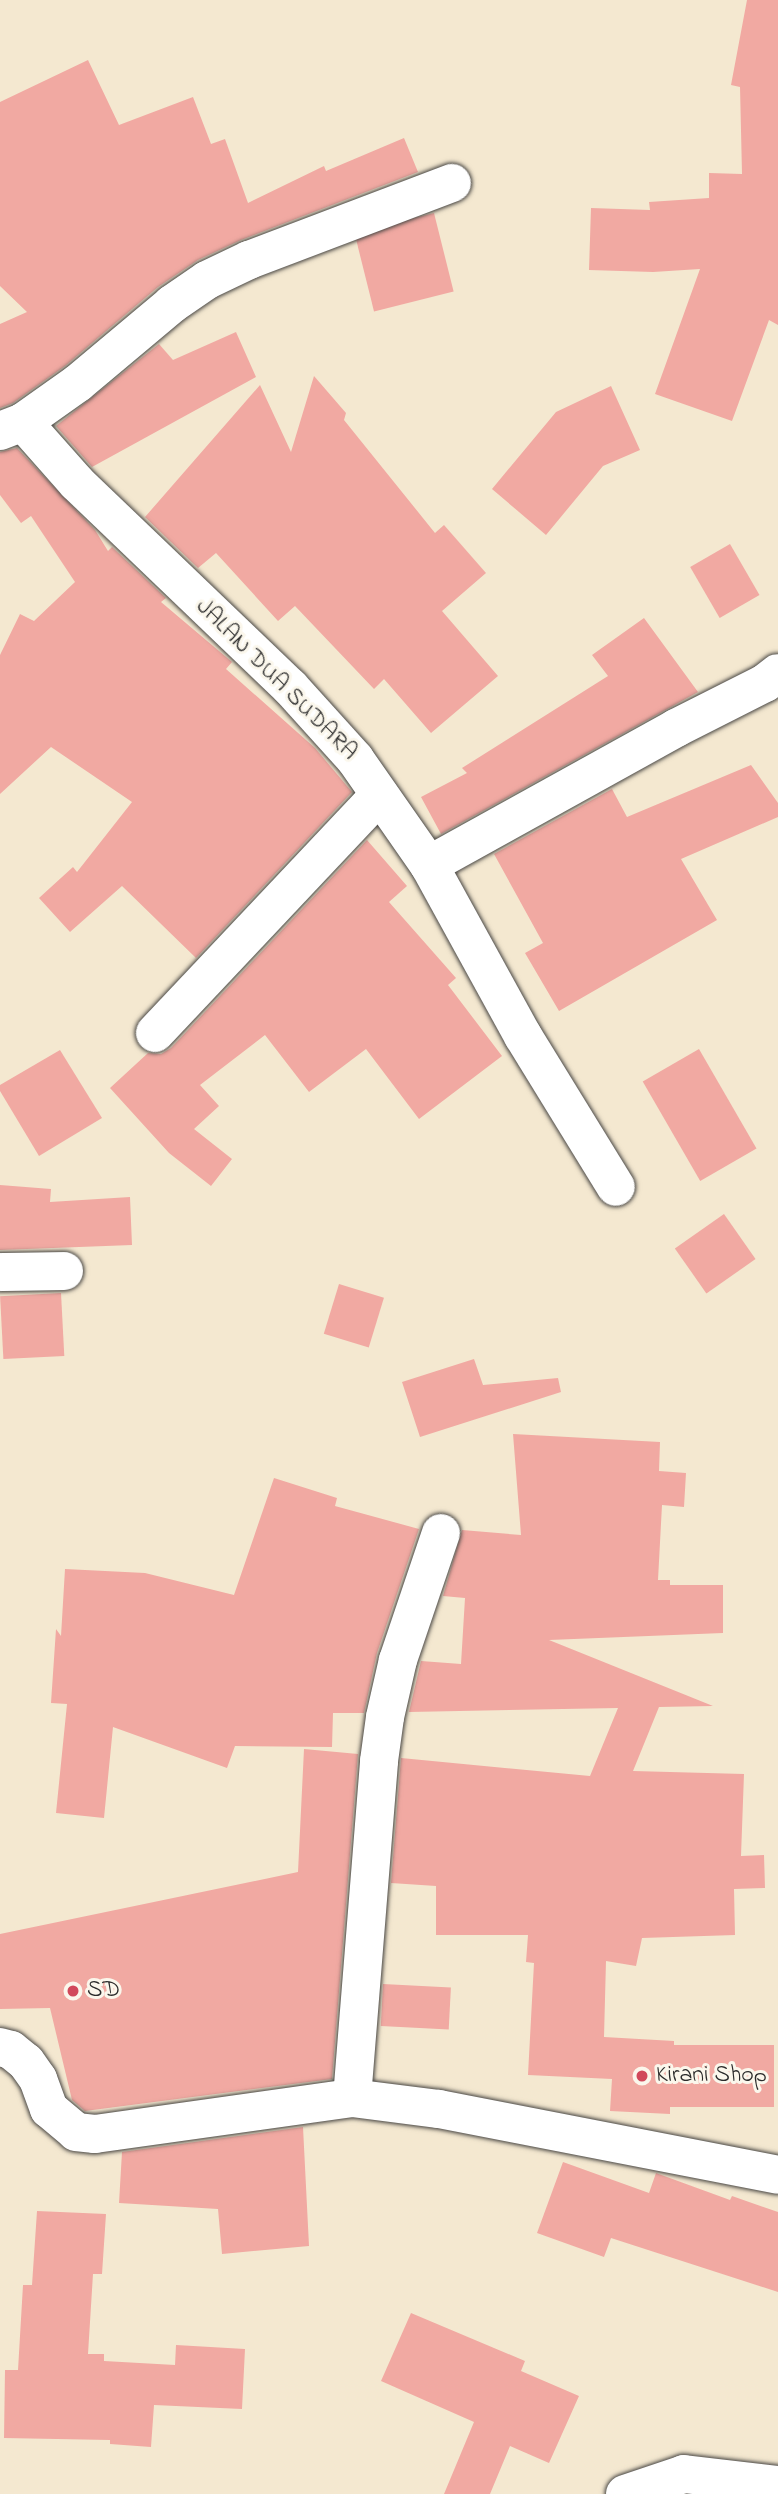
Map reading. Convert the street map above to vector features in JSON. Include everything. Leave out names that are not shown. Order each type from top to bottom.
[{"type":"street","name":"JALAN DUA SUDARA","points":[[452,183],[249,260],[207,280],[172,304],[78,383],[12,426],[290,687],[355,759],[429,865],[523,1036],[616,1187]]},
{"type":"street","points":[[429,865],[778,673]]},
{"type":"street","points":[[155,1033],[379,795]]},
{"type":"street","points":[[0,1272],[65,1271]]},
{"type":"street","points":[[352,2098],[379,1761],[385,1717],[398,1660],[441,1533]]},
{"type":"street","points":[[0,2047],[11,2050],[26,2062],[38,2079],[49,2109],[76,2132],[95,2134],[352,2098],[439,2109],[778,2175]]},
{"type":"street","points":[[625,2494],[684,2474],[764,2481],[778,2485]]},
{"type":"building","points":[[747,0],[778,0],[778,325],[769,320],[732,421],[655,394],[700,269],[653,272],[589,270],[591,208],[650,210],[649,202],[709,198],[709,173],[742,174],[740,87],[731,85]]},
{"type":"building","points":[[88,60],[119,125],[193,97],[211,144],[225,139],[248,203],[324,166],[326,171],[404,138],[418,172],[241,240],[198,260],[158,287],[65,366],[13,403],[0,408],[0,324],[27,312],[0,286],[0,102]]},
{"type":"building","points":[[434,213],[454,292],[374,311],[354,233]]},
{"type":"building","points":[[236,332],[256,377],[92,467],[56,426],[159,344],[173,360]]},
{"type":"building","points":[[314,376],[346,413],[344,420],[435,533],[444,525],[486,573],[442,611],[498,676],[431,733],[384,679],[374,689],[295,606],[278,621],[216,553],[198,568],[145,517],[260,385],[291,452]]},
{"type":"building","points":[[611,386],[640,450],[603,466],[546,535],[492,489],[556,412]]},
{"type":"building","points":[[17,448],[95,530],[108,551],[112,547],[166,598],[161,602],[232,662],[226,669],[315,748],[352,792],[196,958],[122,886],[70,932],[39,898],[73,867],[77,872],[132,802],[51,747],[0,794],[0,655],[20,614],[34,621],[75,582],[31,516],[21,523],[0,495],[0,452]]},
{"type":"building","points":[[730,544],[760,595],[720,618],[690,567]]},
{"type":"building","points":[[644,618],[698,692],[441,834],[421,797],[467,773],[462,768],[608,676],[592,655]]},
{"type":"building","points":[[751,765],[778,803],[778,817],[681,859],[717,920],[559,1011],[525,953],[543,943],[494,854],[612,789],[627,817]]},
{"type":"building","points":[[367,840],[407,886],[389,902],[456,978],[448,985],[502,1056],[419,1119],[366,1049],[309,1092],[265,1035],[200,1085],[219,1106],[194,1129],[232,1159],[211,1186],[169,1153],[110,1088],[148,1053],[161,1054],[171,1048]]},
{"type":"building","points":[[699,1049],[756,1149],[700,1181],[643,1082]]},
{"type":"building","points":[[60,1050],[102,1118],[39,1156],[0,1091],[0,1085]]},
{"type":"building","points":[[0,1185],[51,1189],[50,1202],[130,1197],[132,1245],[0,1250]]},
{"type":"building","points":[[724,1214],[756,1259],[706,1293],[675,1248]]},
{"type":"building","points":[[339,1284],[384,1298],[369,1347],[324,1334]]},
{"type":"building","points":[[61,1293],[64,1356],[3,1359],[0,1296]]},
{"type":"building","points":[[474,1359],[483,1385],[558,1378],[561,1392],[420,1437],[402,1382]]},
{"type":"building","points":[[513,1434],[660,1442],[659,1471],[686,1473],[684,1507],[662,1505],[658,1580],[670,1580],[670,1585],[723,1585],[723,1633],[549,1640],[713,1706],[659,1707],[633,1771],[744,1774],[741,1856],[764,1855],[765,1888],[734,1889],[735,1935],[642,1938],[636,1966],[606,1961],[604,2037],[674,2041],[674,2045],[774,2045],[774,2107],[670,2107],[670,2114],[610,2111],[612,2079],[528,2075],[534,1963],[526,1962],[528,1935],[436,1935],[436,1886],[391,1883],[401,1758],[590,1776],[618,1708],[409,1712],[421,1661],[461,1664],[465,1598],[443,1596],[462,1530],[521,1535]]},
{"type":"building","points":[[274,1478],[337,1498],[335,1506],[419,1529],[377,1653],[364,1713],[333,1713],[332,1747],[235,1746],[227,1768],[113,1727],[104,1818],[56,1813],[67,1704],[51,1703],[56,1629],[61,1636],[65,1569],[145,1573],[234,1595]]},
{"type":"building","name":"SD","points":[[304,1749],[358,1754],[332,2079],[85,2111],[72,2100],[50,2008],[0,2009],[0,1934],[298,1872]]},
{"type":"building","points":[[383,1984],[451,1988],[449,2030],[381,2026]]},
{"type":"building","points":[[303,2127],[309,2246],[222,2254],[218,2209],[119,2203],[122,2152]]},
{"type":"building","points":[[563,2162],[649,2193],[656,2173],[730,2200],[732,2196],[778,2212],[778,2292],[611,2238],[604,2257],[537,2233]]},
{"type":"building","points":[[37,2211],[106,2214],[102,2274],[93,2274],[88,2354],[104,2354],[104,2361],[175,2365],[176,2345],[245,2349],[242,2409],[154,2405],[151,2447],[110,2444],[110,2440],[4,2438],[5,2370],[18,2370],[23,2285],[32,2285]]},
{"type":"building","points":[[411,2313],[525,2361],[521,2371],[579,2396],[549,2463],[510,2446],[490,2494],[444,2494],[474,2422],[381,2381]]},
{"type":"place","name":"SD","points":[[73,1991]]},
{"type":"place","name":"Kirani Shop","points":[[642,2076]]}]
